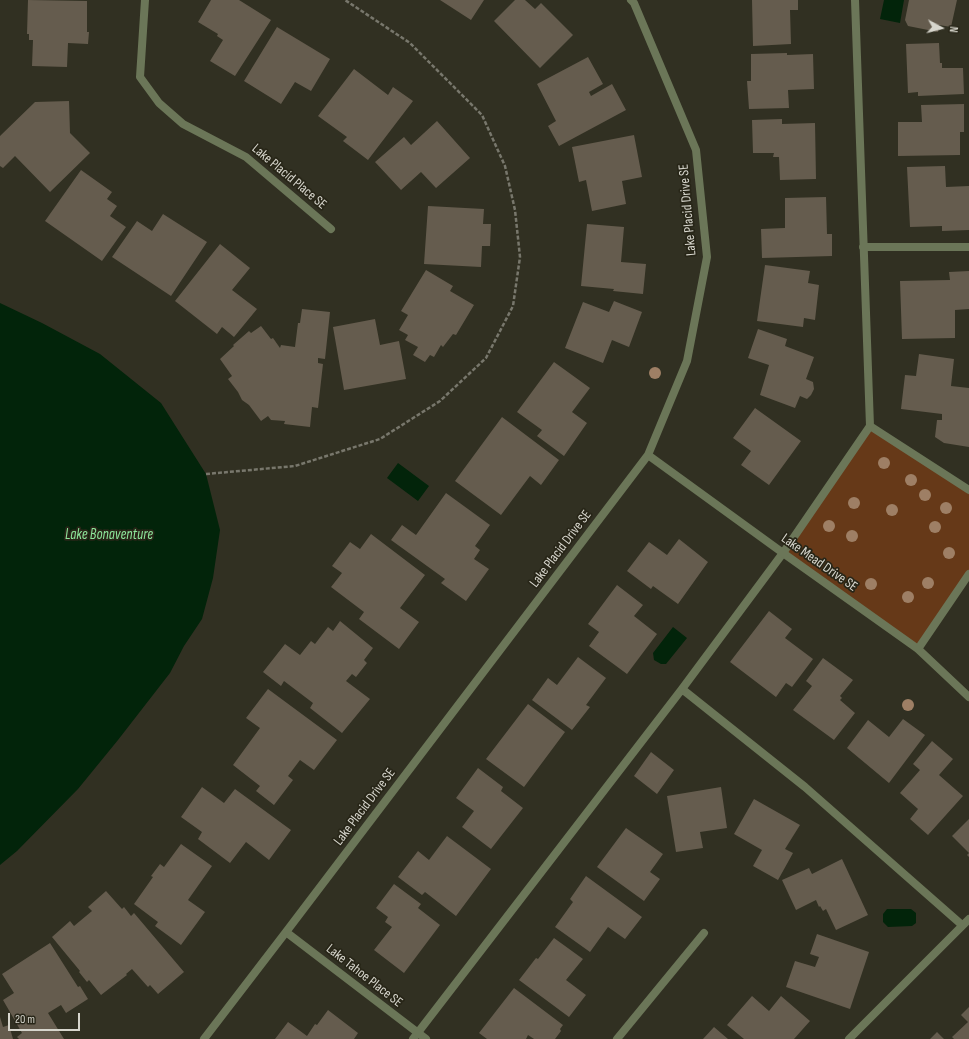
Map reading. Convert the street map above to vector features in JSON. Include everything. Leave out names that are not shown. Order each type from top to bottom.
[{"type":"street","name":"Lake Placid Place SE","points":[[146,0],[140,77],[159,103],[183,124],[246,157],[331,230]]},
{"type":"street","points":[[415,1036],[682,689],[783,553],[870,426],[855,0]]},
{"type":"street","name":"Lake Placid Drive SE","points":[[204,1039],[648,455],[687,362],[707,257],[696,150],[634,1]]},
{"type":"street","points":[[863,247],[969,247]]},
{"type":"street","points":[[870,426],[969,490]]},
{"type":"street","name":"Lake Mead Drive SE","points":[[648,455],[918,649],[969,697]]},
{"type":"street","points":[[918,649],[969,574]]},
{"type":"street","points":[[682,689],[805,787],[962,925]]},
{"type":"street","points":[[849,1039],[969,919]]},
{"type":"street","name":"Lake Tahoe Place SE","points":[[286,932],[415,1036],[426,1039]]},
{"type":"street","points":[[617,1039],[704,933]]},
{"type":"path","points":[[206,474],[295,466],[380,439],[440,401],[486,358],[513,306],[520,257],[515,210],[505,166],[482,115],[410,43],[345,0]]},
{"type":"shaded area","points":[[870,426],[969,490],[969,574],[918,649],[783,553]]},
{"type":"water","points":[[884,0],[904,0],[900,23],[880,19]]},
{"type":"water","name":"Lake Bonaventure","points":[[0,303],[42,323],[100,354],[161,403],[206,474],[220,530],[213,578],[202,619],[184,646],[170,673],[78,789],[17,851],[0,865]]},
{"type":"water","points":[[398,463],[429,486],[418,501],[387,478]]},
{"type":"water","points":[[673,627],[687,638],[666,664],[661,664],[654,660],[653,653]]},
{"type":"water","points":[[887,909],[911,909],[916,913],[916,923],[912,926],[888,927],[883,922],[883,914]]},
{"type":"building","points":[[28,0],[87,1],[87,32],[89,32],[88,44],[68,43],[67,67],[32,66],[33,40],[29,40],[29,34],[27,34]]},
{"type":"building","points":[[211,0],[239,0],[271,20],[235,76],[210,61],[223,40],[217,36],[218,34],[198,22]]},
{"type":"building","points":[[440,0],[484,0],[471,20]]},
{"type":"building","points":[[515,0],[525,0],[535,9],[541,3],[573,35],[540,68],[494,21]]},
{"type":"building","points":[[752,0],[798,0],[798,10],[790,10],[791,44],[753,46]]},
{"type":"building","points":[[909,0],[957,0],[951,27],[939,25],[938,32],[908,26],[905,20]]},
{"type":"building","points":[[277,27],[330,59],[311,91],[295,82],[281,104],[244,81]]},
{"type":"building","points":[[939,43],[940,63],[942,63],[942,68],[963,68],[964,94],[918,96],[918,92],[908,93],[906,44]]},
{"type":"building","points":[[787,53],[787,55],[813,54],[814,89],[788,90],[789,108],[749,109],[747,81],[751,81],[751,54]]},
{"type":"building","points":[[588,57],[603,84],[589,92],[591,96],[612,84],[626,110],[559,146],[548,126],[556,121],[537,84]]},
{"type":"building","points":[[354,69],[388,95],[393,87],[413,101],[368,160],[343,141],[347,137],[318,116]]},
{"type":"building","points":[[69,101],[70,133],[90,153],[50,192],[15,156],[3,168],[0,166],[0,136],[35,102]]},
{"type":"building","points":[[964,104],[964,132],[960,132],[960,155],[898,156],[898,122],[922,122],[921,105]]},
{"type":"building","points":[[782,119],[782,124],[815,123],[816,179],[780,180],[779,157],[773,157],[774,153],[753,153],[752,120]]},
{"type":"building","points":[[437,121],[470,158],[436,188],[421,172],[401,190],[375,162],[404,137],[411,145]]},
{"type":"building","points":[[634,135],[642,177],[622,181],[626,204],[592,211],[586,180],[579,182],[572,147]]},
{"type":"building","points":[[945,166],[946,187],[969,186],[969,230],[942,231],[942,226],[910,227],[907,167]]},
{"type":"building","points":[[81,170],[112,192],[107,199],[117,206],[110,216],[126,227],[102,261],[45,221]]},
{"type":"building","points":[[826,197],[827,234],[832,234],[832,256],[762,258],[761,229],[785,228],[785,198]]},
{"type":"building","points":[[428,206],[484,209],[483,224],[491,224],[490,246],[482,246],[481,267],[424,264]]},
{"type":"building","points":[[163,214],[207,242],[171,296],[112,257],[137,221],[152,231]]},
{"type":"building","points":[[587,224],[624,227],[621,262],[646,264],[643,294],[613,291],[614,289],[581,286]]},
{"type":"building","points":[[220,244],[250,268],[232,290],[257,309],[234,337],[222,327],[217,334],[175,301]]},
{"type":"building","points":[[765,265],[810,271],[808,283],[819,285],[815,320],[804,318],[803,327],[757,321]]},
{"type":"building","points":[[426,270],[453,286],[450,291],[474,305],[456,335],[453,334],[443,347],[441,345],[434,357],[430,355],[425,362],[413,355],[418,347],[405,340],[408,335],[399,330],[408,315],[401,311]]},
{"type":"building","points":[[969,271],[969,309],[955,310],[955,338],[902,339],[900,281],[950,280],[949,272]]},
{"type":"building","points":[[614,301],[642,312],[629,347],[612,340],[603,363],[565,348],[583,302],[609,312]]},
{"type":"building","points":[[302,309],[330,312],[325,359],[318,358],[318,363],[323,364],[318,408],[312,407],[310,427],[284,424],[285,421],[271,420],[268,416],[261,421],[249,405],[242,400],[228,379],[232,376],[220,359],[249,331],[251,333],[261,326],[271,339],[273,338],[280,348],[281,345],[295,347],[298,323],[300,323]]},
{"type":"building","points":[[375,319],[380,345],[399,341],[406,379],[344,390],[333,327]]},
{"type":"building","points":[[758,329],[787,339],[785,346],[814,357],[806,379],[813,382],[814,389],[807,399],[800,396],[795,408],[760,395],[769,365],[748,358]]},
{"type":"building","points":[[919,354],[954,359],[951,386],[969,388],[969,447],[944,443],[935,437],[937,420],[942,420],[942,414],[901,409],[905,375],[916,376]]},
{"type":"building","points":[[554,362],[590,388],[572,412],[587,423],[564,456],[537,436],[542,430],[517,412]]},
{"type":"building","points":[[755,408],[801,441],[769,485],[741,465],[751,451],[733,438]]},
{"type":"building","points":[[502,417],[559,460],[541,485],[530,476],[501,515],[455,481]]},
{"type":"building","points":[[446,493],[490,525],[475,546],[480,550],[474,559],[489,569],[466,601],[441,583],[445,579],[391,540],[402,525],[416,535]]},
{"type":"building","points":[[371,534],[425,575],[400,608],[419,622],[399,649],[359,619],[364,612],[331,587],[342,573],[332,566],[350,542],[360,549]]},
{"type":"building","points":[[679,539],[708,562],[678,604],[653,586],[651,589],[627,571],[649,542],[667,555]]},
{"type":"building","points":[[617,585],[643,605],[634,616],[657,634],[627,674],[589,646],[599,632],[588,624]]},
{"type":"building","points":[[769,611],[792,629],[785,638],[813,659],[792,687],[786,683],[776,697],[730,662]]},
{"type":"building","points":[[340,621],[373,648],[364,660],[367,663],[356,677],[352,674],[346,681],[370,699],[342,733],[310,708],[313,703],[284,681],[281,686],[263,672],[285,644],[300,655],[311,641],[315,644],[328,627],[333,631]]},
{"type":"building","points":[[578,657],[606,678],[586,705],[590,707],[572,730],[532,700],[548,678],[557,685]]},
{"type":"building","points":[[823,658],[853,680],[840,696],[842,698],[840,700],[855,713],[834,740],[793,710],[812,686],[806,681]]},
{"type":"building","points":[[268,689],[337,740],[314,770],[300,760],[288,776],[293,780],[274,805],[256,791],[260,786],[233,765],[260,728],[246,718]]},
{"type":"building","points":[[528,704],[565,732],[524,787],[486,759]]},
{"type":"building","points":[[903,719],[925,735],[889,783],[847,748],[868,720],[889,737]]},
{"type":"building","points":[[932,741],[953,759],[939,775],[963,796],[928,835],[910,819],[918,809],[900,793],[920,770],[913,764]]},
{"type":"building","points":[[651,752],[674,770],[657,794],[634,776]]},
{"type":"building","points":[[478,768],[503,787],[501,791],[523,808],[491,849],[462,827],[474,811],[456,798]]},
{"type":"building","points":[[202,787],[224,803],[235,789],[291,830],[269,860],[246,842],[230,863],[198,839],[202,832],[181,817]]},
{"type":"building","points":[[721,787],[727,828],[700,832],[703,848],[676,852],[667,796]]},
{"type":"building","points":[[754,799],[800,825],[785,849],[793,853],[778,880],[753,866],[762,850],[734,834]]},
{"type":"building","points":[[969,819],[969,853],[952,836]]},
{"type":"building","points":[[626,828],[663,854],[650,872],[660,879],[644,901],[597,867]]},
{"type":"building","points":[[447,836],[491,869],[456,916],[425,892],[422,895],[398,877],[418,851],[429,860]]},
{"type":"building","points":[[181,844],[212,866],[188,900],[205,912],[181,945],[155,926],[158,922],[134,904],[153,877],[151,876],[160,864],[164,867]]},
{"type":"building","points":[[842,859],[868,915],[836,930],[826,909],[823,911],[820,906],[819,907],[816,900],[796,910],[782,880],[809,868],[812,874]]},
{"type":"building","points":[[586,876],[642,917],[625,939],[608,927],[590,952],[555,927],[573,902],[570,899]]},
{"type":"building","points":[[394,884],[421,904],[418,908],[440,925],[404,973],[374,950],[392,927],[385,922],[388,917],[376,908]]},
{"type":"building","points":[[106,891],[122,909],[124,907],[131,916],[134,913],[184,972],[158,994],[150,985],[148,987],[132,969],[126,974],[127,975],[101,995],[89,980],[87,982],[79,972],[80,971],[52,937],[70,921],[74,926],[92,911],[88,907]]},
{"type":"building","points":[[817,934],[869,952],[850,1009],[786,987],[795,961],[815,967],[819,957],[810,954]]},
{"type":"building","points":[[554,938],[583,959],[566,980],[586,995],[569,1017],[519,980]]},
{"type":"building","points":[[50,943],[78,987],[80,986],[88,999],[66,1013],[61,1005],[48,1013],[64,1039],[19,1039],[17,1037],[22,1033],[3,1000],[14,993],[2,974]]},
{"type":"building","points":[[514,988],[563,1025],[560,1029],[561,1031],[555,1039],[534,1039],[528,1035],[526,1039],[487,1039],[479,1033]]},
{"type":"building","points":[[752,996],[769,1011],[781,996],[810,1021],[794,1039],[744,1039],[727,1025]]},
{"type":"building","points":[[969,1007],[969,1039],[954,1039],[952,1037],[968,1022],[961,1015]]},
{"type":"building","points":[[328,1010],[358,1033],[354,1039],[275,1039],[288,1022],[307,1036],[315,1024],[317,1025]]},
{"type":"building","points":[[0,1017],[3,1027],[9,1025],[13,1039],[0,1039]]},
{"type":"building","points":[[714,1027],[728,1039],[703,1039]]},
{"type":"building","points":[[937,1032],[944,1039],[930,1039]]}]
